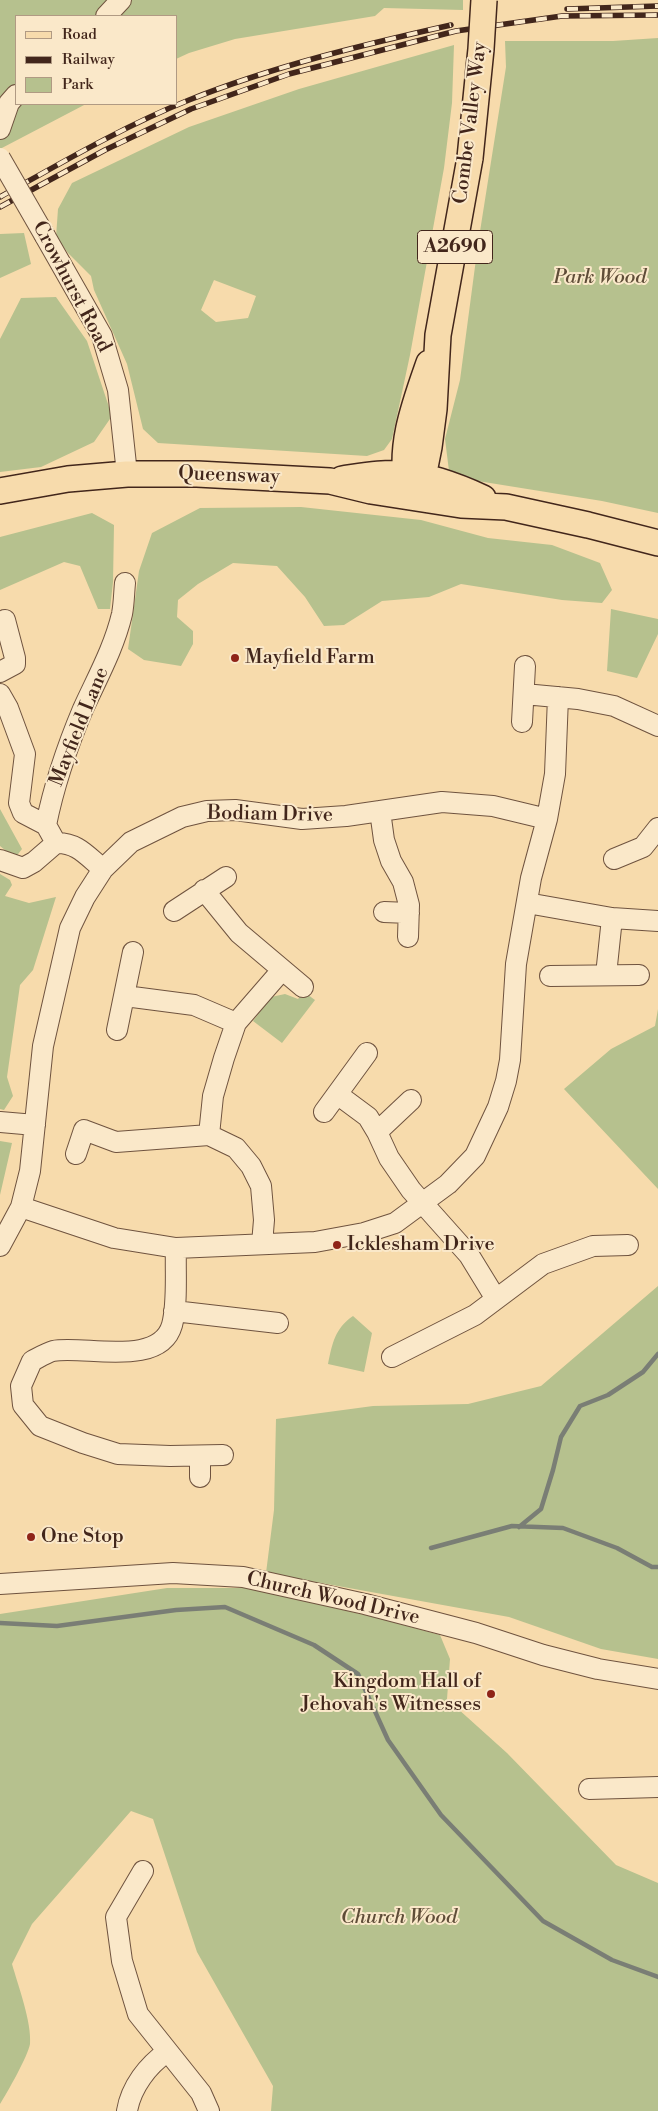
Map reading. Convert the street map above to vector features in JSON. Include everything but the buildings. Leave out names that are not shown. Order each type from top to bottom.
[{"type":"main road","name":"Combe Valley Way","points":[[413,482],[434,409],[438,335],[470,158],[482,49],[484,0]]},
{"type":"main road","name":"Queensway","points":[[127,474],[197,474],[330,481],[376,474],[467,491],[506,508],[588,525],[658,543]]},
{"type":"main road","points":[[0,491],[68,478],[127,474]]},
{"type":"street","points":[[107,15],[121,0]]},
{"type":"street","points":[[0,129],[9,103],[15,96]]},
{"type":"street","name":"Crowhurst Road","points":[[0,158],[102,336],[118,390],[127,474]]},
{"type":"street","name":"Mayfield Lane","points":[[46,825],[63,759],[83,709],[104,668],[122,613],[125,583]]},
{"type":"street","points":[[5,620],[15,658],[7,668]]},
{"type":"street","points":[[522,722],[525,666]]},
{"type":"street","points":[[0,694],[8,708],[25,754],[19,803],[23,813],[46,825],[56,843]]},
{"type":"street","points":[[524,694],[578,699],[614,706],[658,726]]},
{"type":"street","points":[[21,1208],[114,1238],[176,1248],[316,1242],[364,1233],[394,1223],[448,1184],[475,1156],[498,1107],[506,1081],[510,1060],[516,964],[555,774],[558,697]]},
{"type":"street","name":"Bodiam Drive","points":[[0,1246],[21,1208],[30,1171],[43,1046],[70,928],[85,897],[103,869],[131,842],[182,817],[207,811],[235,810],[302,818],[380,811],[442,802],[493,806],[547,819]]},
{"type":"street","points":[[380,811],[384,840],[391,860],[403,882],[409,913],[408,937]]},
{"type":"street","points":[[614,859],[643,847],[658,828]]},
{"type":"street","points":[[0,860],[23,868],[34,862],[56,843],[68,843],[79,849],[103,869]]},
{"type":"street","points":[[174,912],[226,877]]},
{"type":"street","points":[[204,890],[239,933],[303,987]]},
{"type":"street","points":[[527,903],[612,918],[658,921]]},
{"type":"street","points":[[384,912],[409,913]]},
{"type":"street","points":[[606,975],[612,918]]},
{"type":"street","points":[[117,1030],[134,952]]},
{"type":"street","points":[[209,1135],[213,1096],[236,1023],[282,970]]},
{"type":"street","points":[[558,981],[606,975],[639,975]]},
{"type":"street","points":[[125,996],[194,1005],[236,1023]]},
{"type":"street","points":[[324,1112],[367,1053]]},
{"type":"street","points":[[337,1094],[368,1118],[378,1132],[389,1158],[410,1190],[469,1255],[496,1299]]},
{"type":"street","points":[[378,1132],[411,1100]]},
{"type":"street","points":[[0,1122],[36,1125]]},
{"type":"street","points":[[76,1154],[78,1127],[116,1142],[209,1135],[236,1148],[251,1166],[261,1186],[264,1220],[262,1244]]},
{"type":"street","points":[[392,1356],[475,1315],[542,1264],[593,1246],[628,1245]]},
{"type":"street","points":[[176,1248],[172,1326],[162,1341],[141,1350],[52,1351],[32,1360],[21,1386],[23,1405],[40,1426],[118,1454],[223,1455]]},
{"type":"street","points":[[174,1311],[278,1323]]},
{"type":"street","points":[[200,1456],[200,1477]]},
{"type":"street","name":"Church Wood Drive","points":[[0,1584],[173,1572],[243,1578],[383,1609],[476,1633],[543,1656],[598,1669],[658,1679]]},
{"type":"street","points":[[596,1794],[658,1787]]},
{"type":"street","points":[[143,1871],[116,1917],[115,1962],[138,2014],[200,2093],[209,2111]]},
{"type":"street","points":[[127,2111],[142,2076],[157,2059],[167,2052]]},
{"type":"green space","points":[[0,0],[463,0],[463,10],[384,8],[375,16],[235,39],[178,58],[178,15],[15,15],[15,105],[84,105],[0,149]]},
{"type":"green space","name":"Park Wood","points":[[658,38],[658,513],[602,501],[459,478],[449,471],[445,439],[460,380],[478,244],[506,67],[505,41],[613,41]]},
{"type":"green space","points":[[454,45],[452,103],[444,168],[410,355],[392,439],[384,450],[367,456],[158,443],[143,429],[127,364],[94,290],[91,276],[68,253],[56,237],[58,209],[72,183],[189,127],[299,89]],"holes":[[[214,280],[256,296],[248,318],[216,322],[201,310]]]},
{"type":"green space","points":[[24,233],[31,264],[0,278],[0,234]]},
{"type":"green space","points":[[56,297],[87,341],[112,416],[94,442],[41,467],[0,472],[0,339],[21,298]]},
{"type":"green space","points":[[301,507],[421,520],[488,538],[552,545],[600,563],[612,590],[602,603],[562,600],[461,584],[429,597],[382,601],[344,625],[324,626],[305,597],[277,566],[233,563],[198,584],[178,600],[177,617],[193,631],[193,644],[181,666],[144,660],[128,649],[139,571],[152,533],[200,508]]},
{"type":"green space","points":[[92,513],[114,525],[113,582],[110,609],[98,609],[80,566],[64,562],[0,590],[0,537]]},
{"type":"green space","points":[[611,609],[658,619],[658,634],[637,678],[607,671]]},
{"type":"green space","points":[[0,809],[22,849],[15,858],[0,846]]},
{"type":"green space","points":[[0,874],[10,880],[12,885],[5,896],[29,903],[56,897],[33,970],[20,985],[7,1077],[13,1096],[4,1110],[0,1109]]},
{"type":"green space","points":[[304,992],[315,1000],[282,1043],[253,1021],[271,997],[285,994],[298,999]]},
{"type":"green space","points":[[658,1009],[658,1189],[564,1089],[611,1049],[655,1026]]},
{"type":"green space","points":[[0,1141],[12,1143],[0,1195]]},
{"type":"green space","points":[[658,1286],[658,1659],[601,1649],[509,1617],[266,1573],[274,1510],[276,1419],[373,1406],[468,1404],[541,1386]]},
{"type":"green space","points":[[353,1316],[372,1333],[364,1372],[328,1364],[338,1331]]},
{"type":"green space","name":"Church Wood","points":[[167,1588],[246,1588],[374,1617],[440,1635],[450,1659],[447,1699],[507,1753],[616,1865],[658,1883],[658,2111],[271,2111],[273,2086],[197,1952],[153,1819],[131,1811],[32,1924],[12,1964],[27,2015],[30,2044],[0,2104],[0,1614]]},
{"type":"waterway","points":[[519,1527],[541,1509],[561,1437],[580,1406],[608,1395],[643,1372],[658,1354]]},
{"type":"waterway","points":[[431,1548],[512,1526],[563,1528],[617,1548],[652,1567],[658,1567]]},
{"type":"waterway","points":[[0,1623],[57,1626],[176,1610],[225,1607],[314,1645],[358,1674],[388,1740],[441,1815],[543,1921],[612,1960],[658,1977]]},
{"type":"railway","points":[[567,9],[658,6]]},
{"type":"railway","points":[[0,207],[105,150],[191,109],[289,74],[456,31],[562,16],[658,15]]},
{"type":"railway","points":[[178,105],[221,88],[286,67],[451,25]]},
{"type":"railway","points":[[0,197],[117,133],[177,105]]},
{"type":"place","name":"Mayfield Farm","points":[[235,658]]},
{"type":"place","name":"Icklesham Drive","points":[[337,1245]]},
{"type":"place","name":"One Stop","points":[[31,1537]]},
{"type":"place","name":"Kingdom Hall of Jehovah's Witnesses","points":[[491,1694]]}]
